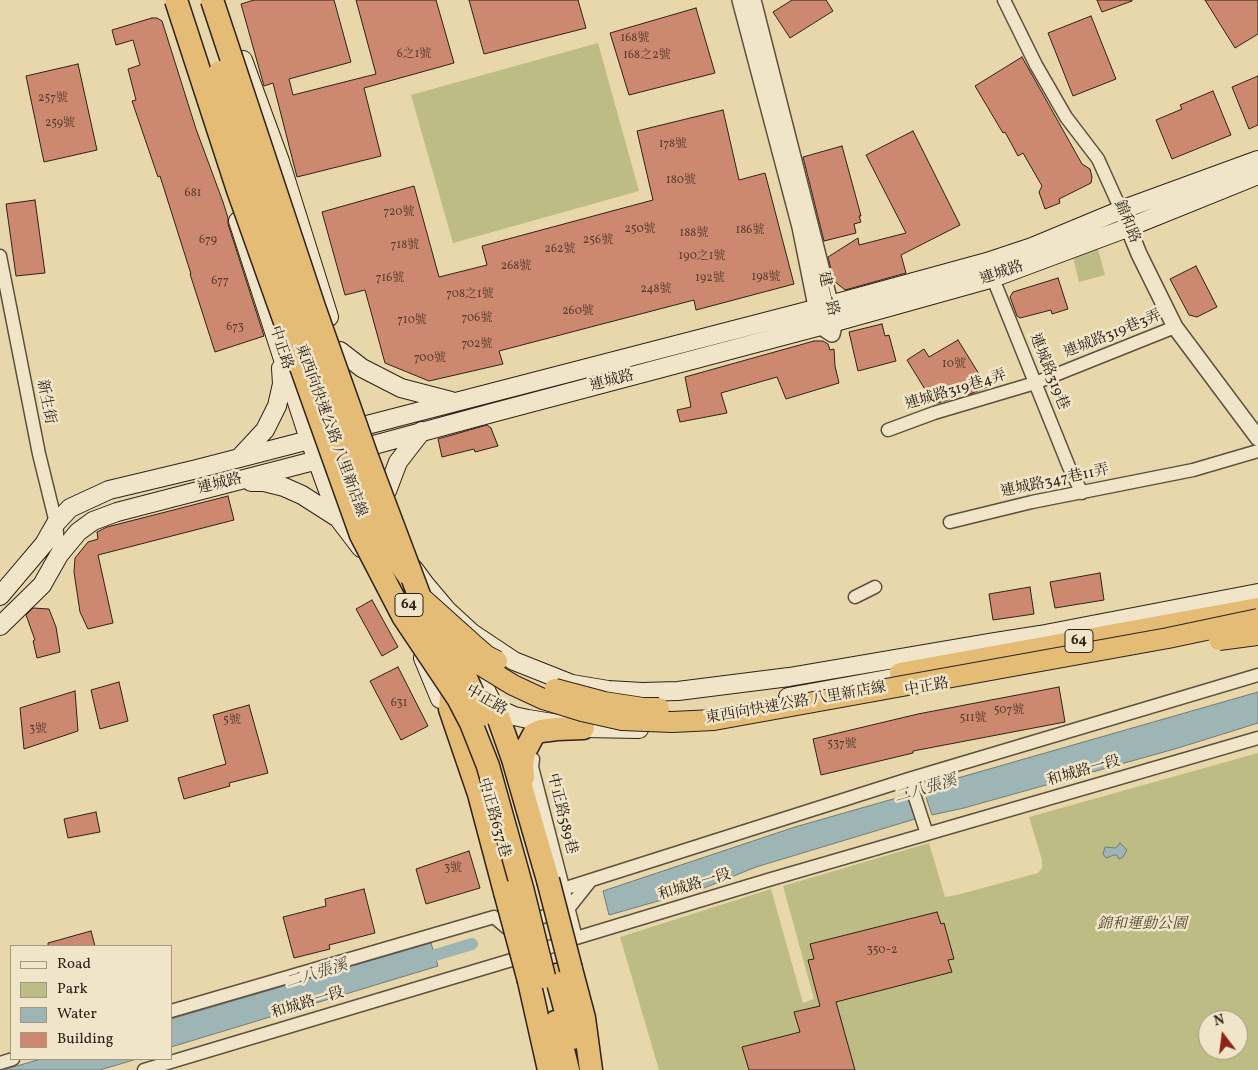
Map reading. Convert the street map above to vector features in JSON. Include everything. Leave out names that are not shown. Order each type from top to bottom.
[{"type":"highway","points":[[176,0],[238,190],[360,535],[404,616],[458,698],[471,723],[488,766],[522,888],[568,1070]]},
{"type":"highway","name":"東西向快速公路 八里新店線","points":[[186,0],[340,465],[363,522],[404,599],[428,628],[464,655],[513,685],[543,699],[582,711],[622,720],[672,722],[714,720],[1014,669],[1258,619]]},
{"type":"highway","points":[[196,0],[352,477],[377,539],[391,563],[457,657],[486,723],[502,766],[519,822],[556,974],[582,1070]]},
{"type":"highway","name":"東西向快速公路 八里新店線","points":[[201,0],[370,510],[391,553],[427,603],[487,656],[540,684],[604,702],[643,708],[709,707],[1258,608]]},
{"type":"highway","points":[[212,0],[311,298],[367,457],[425,611]]},
{"type":"highway","points":[[352,477],[354,492],[367,525],[387,565],[404,616]]},
{"type":"highway","points":[[1014,669],[1258,635]]},
{"type":"highway","points":[[466,677],[450,697],[450,703],[479,794],[528,981],[549,1070]]},
{"type":"highway","points":[[443,708],[461,741]]},
{"type":"highway","points":[[495,708],[524,793],[584,1018],[591,1070]]},
{"type":"highway","points":[[524,793],[523,758],[534,734],[541,731],[575,726]]},
{"type":"main road","name":"中正路","points":[[166,0],[295,395],[318,438],[325,458],[338,518],[371,564],[424,661],[466,677],[495,708],[514,716],[575,726],[651,730],[708,728],[1014,669],[1258,630]]},
{"type":"main road","points":[[221,0],[280,161],[340,351],[357,427],[364,448],[370,484],[400,541]]},
{"type":"main road","name":"連城路","points":[[0,596],[44,544],[56,523],[70,508],[109,490],[318,438],[823,307],[990,270],[1032,246],[1121,210],[1258,160]]},
{"type":"main road","name":"連城路","points":[[0,626],[42,584],[60,554],[78,532],[93,521],[142,505],[364,448],[827,324],[990,270],[1127,228],[1258,175]]},
{"type":"main road","points":[[239,458],[264,430],[277,406],[282,384],[280,347]]},
{"type":"main road","points":[[340,351],[362,368],[401,388],[454,402]]},
{"type":"main road","points":[[387,491],[398,462],[422,432]]},
{"type":"main road","points":[[364,448],[387,491],[400,541],[407,558],[420,578],[447,610],[472,633],[514,661],[572,684]]},
{"type":"main road","points":[[230,483],[264,482],[284,487],[302,495],[338,518]]},
{"type":"main road","points":[[518,678],[608,690],[678,692],[789,677],[1040,635],[1258,593]]},
{"type":"main road","points":[[447,610],[466,677]]},
{"type":"main road","name":"中正路","points":[[466,677],[478,667],[493,665],[518,678],[579,703],[615,711],[676,714],[730,709],[840,686],[1258,613]]},
{"type":"main road","points":[[1014,669],[1046,651]]},
{"type":"main road","points":[[424,661],[443,708]]},
{"type":"main road","points":[[575,726],[615,711]]},
{"type":"street","name":"建一路","points":[[740,0],[823,307]]},
{"type":"street","name":"建一路","points":[[753,0],[827,324]]},
{"type":"street","name":"錦和路","points":[[1004,0],[1036,65],[1066,117],[1098,159],[1127,228],[1175,327],[1258,438]]},
{"type":"street","name":"新生街","points":[[0,256],[39,454],[56,523],[60,554]]},
{"type":"street","name":"連城路319巷","points":[[990,270],[1069,467],[1082,493]]},
{"type":"street","name":"連城路319巷3弄","points":[[1035,383],[1175,327]]},
{"type":"street","name":"連城路319巷4弄","points":[[888,430],[934,413],[1035,383]]},
{"type":"street","name":"連城路347巷11弄","points":[[950,522],[1168,476],[1258,451]]},
{"type":"street","points":[[855,597],[875,587]]},
{"type":"street","points":[[563,889],[909,779],[1258,675]]},
{"type":"street","name":"中正路637巷","points":[[443,708],[479,826],[507,928],[541,1070]]},
{"type":"street","name":"中正路589巷","points":[[575,726],[546,738],[538,745],[532,767],[576,938]]},
{"type":"street","name":"和城路一段","points":[[172,1059],[515,959],[576,938],[927,834],[1258,738]]},
{"type":"street","points":[[909,779],[927,834]]},
{"type":"street","points":[[507,928],[568,909],[591,880]]},
{"type":"street","name":"和城路一段","points":[[172,1011],[494,917],[507,928]]},
{"type":"street","name":"和城路一段","points":[[144,1070],[161,1062]]},
{"type":"green space","points":[[598,43],[639,191],[453,243],[411,95]]},
{"type":"green space","points":[[1098,249],[1105,275],[1079,282],[1073,257]]},
{"type":"green space","name":"錦和運動公園","points":[[1258,753],[1258,1070],[659,1070],[620,937],[771,889],[803,1003],[814,999],[783,886],[929,843],[945,897],[1038,873],[1042,868],[1042,860],[1029,817]]},
{"type":"water","points":[[1258,692],[1258,723],[1178,748],[964,808],[932,815],[923,788]]},
{"type":"water","points":[[907,795],[915,819],[756,867],[704,888],[609,915],[603,891],[795,827]]},
{"type":"water","points":[[1120,843],[1127,850],[1123,857],[1119,859],[1117,855],[1114,855],[1106,858],[1103,854],[1105,847],[1116,848]]},
{"type":"water","points":[[431,943],[438,966],[172,1047],[172,1019]]},
{"type":"water","points":[[38,1060],[134,1060],[100,1070],[3,1070]]},
{"type":"building","points":[[254,0],[334,0],[351,62],[289,79],[293,95],[376,74],[356,0],[436,0],[454,63],[364,88],[381,156],[297,177],[273,83],[264,86],[241,4]]},
{"type":"building","points":[[469,0],[578,0],[586,28],[484,54]]},
{"type":"building","points":[[792,0],[826,0],[833,11],[790,38],[773,12]]},
{"type":"building","points":[[1097,0],[1132,0],[1132,1],[1102,12]]},
{"type":"building","points":[[1205,0],[1258,0],[1258,34],[1235,48]]},
{"type":"building","points":[[696,8],[715,73],[629,95],[610,33]]},
{"type":"building","points":[[1091,16],[1116,79],[1073,96],[1048,33]]},
{"type":"building","points":[[152,18],[162,21],[196,129],[223,202],[228,224],[264,336],[215,352],[160,176],[158,177],[132,101],[136,100],[128,69],[140,65],[133,40],[116,45],[112,30]]},
{"type":"building","points":[[1022,57],[1082,164],[1090,169],[1092,177],[1091,183],[1059,199],[1060,203],[1045,209],[1039,192],[1042,186],[1023,153],[1018,156],[975,86]]},
{"type":"building","points":[[78,64],[97,150],[44,162],[26,76]]},
{"type":"building","points":[[1258,76],[1258,125],[1249,129],[1232,87]]},
{"type":"building","points":[[1213,91],[1231,135],[1172,159],[1156,120],[1182,109],[1180,105]]},
{"type":"building","points":[[723,110],[739,180],[765,173],[794,284],[696,310],[694,300],[499,351],[503,364],[429,381],[385,363],[365,290],[345,295],[322,212],[414,186],[439,277],[487,265],[482,246],[653,200],[637,131]]},
{"type":"building","points":[[913,131],[960,225],[901,255],[906,273],[845,290],[834,281],[828,257],[858,238],[859,245],[906,233],[866,155]]},
{"type":"building","points":[[842,146],[861,222],[854,224],[856,233],[824,241],[803,157]]},
{"type":"building","points":[[35,200],[45,273],[16,276],[6,204]]},
{"type":"building","points":[[1196,266],[1217,307],[1197,317],[1189,315],[1170,279]]},
{"type":"building","points":[[1058,278],[1068,309],[1052,314],[1051,310],[1020,318],[1017,316],[1010,297],[1013,292]]},
{"type":"building","points":[[882,324],[885,336],[889,335],[896,361],[858,371],[849,332]]},
{"type":"building","points":[[958,340],[987,387],[968,395],[965,390],[948,400],[934,404],[907,360],[924,349],[929,357]]},
{"type":"building","points":[[814,341],[823,341],[828,344],[830,350],[834,349],[839,383],[786,399],[777,377],[721,393],[727,413],[680,422],[677,410],[691,407],[685,377]]},
{"type":"building","points":[[487,425],[491,428],[498,446],[475,452],[474,449],[442,457],[438,439]]},
{"type":"building","points":[[228,496],[234,520],[98,555],[113,623],[88,629],[80,612],[74,572],[75,558],[88,542],[98,539],[97,532],[107,527]]},
{"type":"building","points":[[1100,573],[1104,600],[1055,608],[1050,582]]},
{"type":"building","points":[[1030,587],[1034,614],[993,620],[989,594]]},
{"type":"building","points":[[372,600],[398,647],[382,656],[356,609]]},
{"type":"building","points":[[33,608],[49,609],[56,627],[60,652],[37,658],[33,641],[35,640],[26,615]]},
{"type":"building","points":[[398,667],[428,726],[401,740],[370,681]]},
{"type":"building","points":[[119,682],[128,721],[100,729],[91,690]]},
{"type":"building","points":[[1059,687],[1065,722],[913,751],[913,753],[821,775],[813,739],[918,714]]},
{"type":"building","points":[[75,691],[78,731],[24,749],[20,708]]},
{"type":"building","points":[[249,705],[268,773],[229,783],[230,786],[184,799],[178,778],[226,764],[213,715]]},
{"type":"building","points":[[96,812],[100,832],[68,838],[64,819]]},
{"type":"building","points":[[469,851],[480,888],[426,904],[416,869]]},
{"type":"building","points":[[364,889],[375,933],[329,945],[330,949],[294,958],[283,917],[326,906],[325,899]]},
{"type":"building","points":[[937,912],[941,924],[944,923],[954,959],[948,960],[952,972],[836,1002],[855,1070],[749,1070],[742,1047],[800,1032],[794,1012],[820,1006],[808,960],[814,959],[810,944]]},
{"type":"building","points":[[91,931],[95,945],[48,945],[48,943]]},
{"type":"waterway","name":"二八張溪","points":[[419,960],[472,944]]}]
